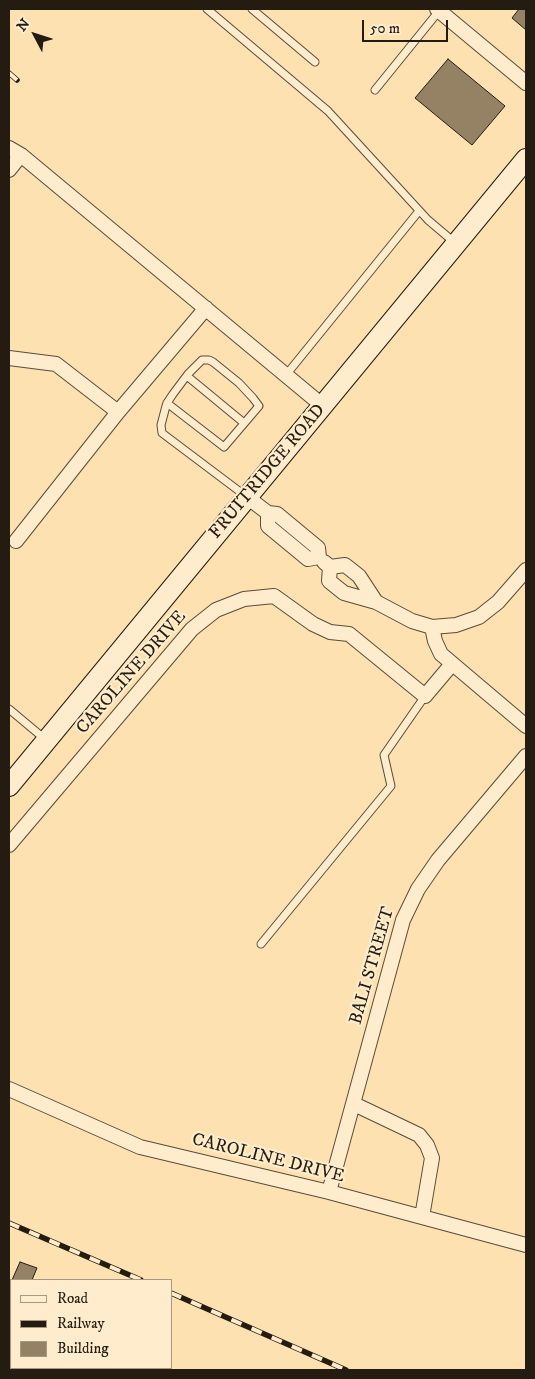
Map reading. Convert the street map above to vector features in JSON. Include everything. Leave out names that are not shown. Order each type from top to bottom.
[{"type":"main road","name":"FRUITRIDGE ROAD","points":[[9,786],[526,159]]},
{"type":"street","points":[[438,10],[526,83]]},
{"type":"street","points":[[9,170],[15,151],[323,406]]},
{"type":"street","points":[[12,545],[118,412],[206,308]]},
{"type":"street","points":[[9,358],[56,364],[118,412]]},
{"type":"street","points":[[247,497],[268,513],[278,514],[318,548],[325,562],[329,581],[344,593],[376,602],[412,622],[432,626],[456,625],[479,617],[498,602],[526,570]]},
{"type":"street","points":[[325,562],[345,565],[359,576],[376,602]]},
{"type":"street","name":"CAROLINE DRIVE","points":[[9,845],[192,629],[216,610],[244,598],[274,596],[313,624],[330,632],[349,634],[425,696]]},
{"type":"street","points":[[432,626],[434,641],[441,654],[526,726]]},
{"type":"street","points":[[425,696],[452,664]]},
{"type":"street","name":"BALI STREET","points":[[330,1192],[403,920],[418,889],[438,860],[526,756]]},
{"type":"street","name":"CAROLINE DRIVE","points":[[9,1089],[140,1147],[330,1192],[526,1245]]},
{"type":"street","points":[[354,1104],[419,1136],[427,1146],[432,1158],[422,1217]]},
{"type":"lane","points":[[207,9],[328,111],[419,211],[456,244]]},
{"type":"lane","points":[[252,9],[314,62]]},
{"type":"lane","points":[[375,90],[438,10]]},
{"type":"lane","points":[[286,375],[419,211]]},
{"type":"lane","points":[[167,403],[224,447],[259,406],[239,383],[212,362],[206,360],[198,364],[187,376],[167,403],[162,416],[162,433],[247,497]]},
{"type":"lane","points":[[187,376],[244,423]]},
{"type":"lane","points":[[261,944],[391,786],[384,755],[425,696]]},
{"type":"lane","points":[[9,709],[47,740]]},
{"type":"building","points":[[519,9],[526,9],[526,30],[512,18]]},
{"type":"building","points":[[448,59],[505,106],[472,145],[415,98]]},
{"type":"building","points":[[20,1262],[37,1268],[32,1279],[12,1279]]},
{"type":"building","points":[[9,1343],[10,1369],[42,1369],[41,1370],[9,1370]]},
{"type":"railway","points":[[9,73],[17,80]]},
{"type":"railway","points":[[9,1223],[139,1279]]},
{"type":"railway","points":[[172,1293],[346,1370]]}]
